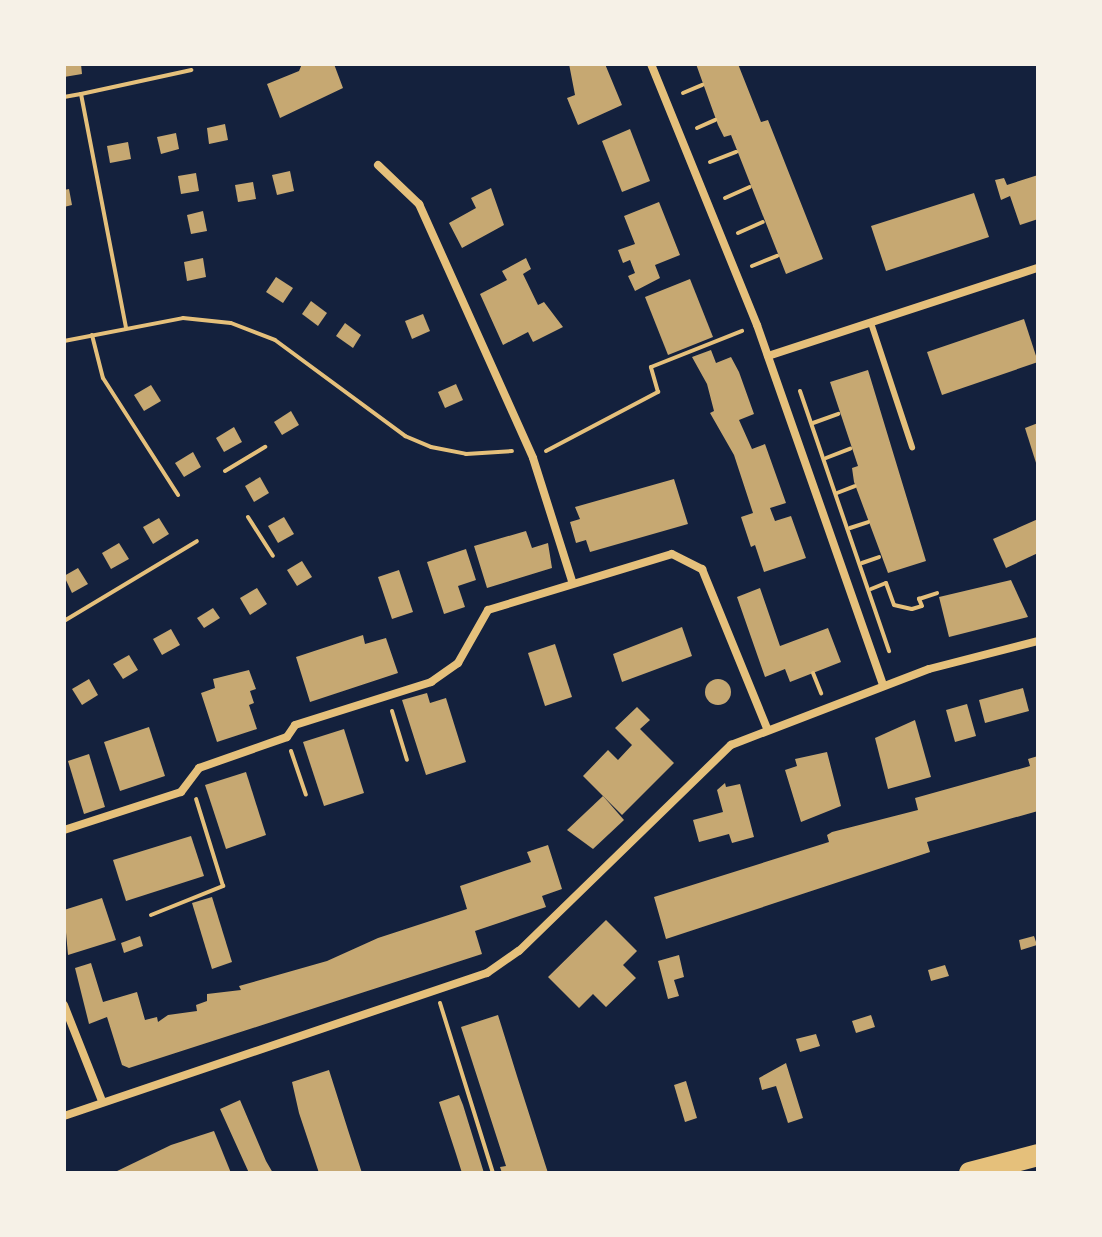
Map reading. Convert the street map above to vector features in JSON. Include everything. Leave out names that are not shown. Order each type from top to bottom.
[{"type":"highway","points":[[970,1173],[1038,1155]]},
{"type":"street","points":[[651,64],[757,325],[883,685]]},
{"type":"street","points":[[378,165],[419,204],[533,458],[572,581]]},
{"type":"street","points":[[768,356],[1038,268]]},
{"type":"street","points":[[64,830],[181,792],[199,768],[287,737],[295,725],[431,682],[458,663],[488,610],[572,581],[672,554],[695,561],[708,580],[767,728]]},
{"type":"street","points":[[64,1116],[102,1101],[437,994],[487,973],[519,951],[715,756],[767,728],[883,685],[1038,641]]},
{"type":"street","points":[[64,1005],[102,1101]]},
{"type":"lane","points":[[871,323],[912,447]]},
{"type":"path","points":[[64,97],[191,70]]},
{"type":"path","points":[[683,93],[702,85]]},
{"type":"path","points":[[81,94],[126,328]]},
{"type":"path","points":[[697,128],[715,120]]},
{"type":"path","points":[[710,162],[736,152]]},
{"type":"path","points":[[725,198],[750,187]]},
{"type":"path","points":[[738,233],[763,222]]},
{"type":"path","points":[[752,266],[777,256]]},
{"type":"path","points":[[64,341],[183,318],[231,323],[275,340],[405,436],[431,447],[497,455],[526,445]]},
{"type":"path","points":[[533,458],[658,392],[651,367],[757,325]]},
{"type":"path","points":[[92,335],[103,378],[178,495]]},
{"type":"path","points":[[813,423],[838,414]]},
{"type":"path","points":[[225,471],[265,447]]},
{"type":"path","points":[[825,458],[850,449]]},
{"type":"path","points":[[837,493],[855,486]]},
{"type":"path","points":[[248,517],[273,556]]},
{"type":"path","points":[[850,528],[868,522]]},
{"type":"path","points":[[64,621],[197,541]]},
{"type":"path","points":[[862,563],[879,557]]},
{"type":"path","points":[[871,589],[886,583],[894,605],[912,609],[922,606],[919,599],[937,593]]},
{"type":"path","points":[[813,673],[826,706]]},
{"type":"path","points":[[388,697],[407,760]]},
{"type":"path","points":[[287,737],[306,795]]},
{"type":"path","points":[[151,915],[223,886],[190,781]]},
{"type":"path","points":[[437,994],[493,1173]]},
{"type":"building","points":[[64,64],[81,64],[82,74],[64,77]]},
{"type":"building","points":[[302,64],[334,64],[343,88],[280,118],[267,84],[299,71]]},
{"type":"building","points":[[569,64],[605,64],[622,105],[578,125],[567,98],[575,95]]},
{"type":"building","points":[[696,64],[738,64],[761,122],[768,120],[823,259],[786,274],[731,135],[724,137],[718,125]]},
{"type":"building","points":[[225,124],[228,140],[209,144],[207,128]]},
{"type":"building","points":[[630,129],[650,181],[622,192],[602,141]]},
{"type":"building","points":[[176,133],[179,149],[161,154],[157,137]]},
{"type":"building","points":[[128,142],[131,159],[110,163],[107,146]]},
{"type":"building","points":[[290,171],[294,191],[277,195],[272,175]]},
{"type":"building","points":[[196,173],[199,191],[181,194],[178,176]]},
{"type":"building","points":[[1038,175],[1038,219],[1020,225],[1010,196],[1001,200],[995,180],[1004,178],[1007,185]]},
{"type":"building","points":[[253,182],[256,199],[238,202],[235,185]]},
{"type":"building","points":[[491,188],[504,225],[462,248],[449,223],[476,208],[471,198]]},
{"type":"building","points":[[69,189],[72,205],[64,207],[64,190]]},
{"type":"building","points":[[974,193],[989,237],[886,271],[871,226]]},
{"type":"building","points":[[659,202],[680,255],[655,265],[660,278],[635,291],[628,276],[635,273],[630,260],[623,263],[618,250],[635,244],[624,216]]},
{"type":"building","points":[[203,211],[207,231],[191,234],[187,215]]},
{"type":"building","points":[[203,258],[206,277],[187,281],[184,262]]},
{"type":"building","points":[[526,258],[531,269],[523,274],[538,305],[544,302],[563,327],[533,342],[528,332],[503,345],[480,294],[507,280],[502,271]]},
{"type":"building","points":[[276,277],[293,288],[283,303],[266,292]]},
{"type":"building","points":[[690,279],[713,337],[668,355],[645,297]]},
{"type":"building","points":[[311,301],[327,313],[318,326],[302,314]]},
{"type":"building","points":[[423,314],[430,331],[412,339],[405,321]]},
{"type":"building","points":[[1024,319],[1038,362],[942,395],[927,352]]},
{"type":"building","points":[[345,323],[361,335],[353,348],[336,336]]},
{"type":"building","points":[[711,350],[716,363],[731,357],[739,372],[754,414],[739,420],[752,449],[765,444],[786,503],[770,508],[775,521],[791,516],[806,558],[764,572],[755,545],[751,547],[741,517],[753,513],[734,455],[710,413],[714,411],[707,384],[692,357]]},
{"type":"building","points":[[868,370],[926,561],[888,573],[854,482],[852,468],[858,466],[830,382]]},
{"type":"building","points":[[456,384],[463,400],[445,408],[438,392]]},
{"type":"building","points":[[151,385],[161,401],[144,411],[134,395]]},
{"type":"building","points":[[291,411],[299,425],[282,435],[274,422]]},
{"type":"building","points":[[1038,423],[1038,466],[1037,466],[1025,428]]},
{"type":"building","points":[[234,427],[242,442],[224,452],[216,438]]},
{"type":"building","points":[[193,452],[201,467],[184,477],[175,463]]},
{"type":"building","points":[[260,477],[269,493],[254,502],[245,486]]},
{"type":"building","points":[[674,479],[688,524],[590,552],[586,540],[576,543],[570,522],[580,519],[575,507]]},
{"type":"building","points":[[284,517],[294,534],[278,543],[268,526]]},
{"type":"building","points":[[159,518],[169,534],[153,544],[143,527]]},
{"type":"building","points":[[1038,519],[1038,553],[1006,568],[993,539]]},
{"type":"building","points":[[526,531],[532,548],[548,543],[552,568],[487,588],[474,546]]},
{"type":"building","points":[[119,543],[129,559],[111,569],[102,553]]},
{"type":"building","points":[[466,549],[476,580],[458,586],[465,607],[444,614],[427,562]]},
{"type":"building","points":[[302,561],[312,577],[297,586],[287,570]]},
{"type":"building","points":[[78,568],[88,584],[72,593],[64,576]]},
{"type":"building","points":[[399,570],[413,612],[392,619],[378,577]]},
{"type":"building","points":[[1011,580],[1028,617],[949,637],[939,597]]},
{"type":"building","points":[[257,588],[267,604],[250,615],[240,598]]},
{"type":"building","points":[[760,588],[780,646],[828,628],[841,662],[790,682],[785,669],[765,677],[737,597]]},
{"type":"building","points":[[213,608],[220,618],[204,628],[197,618]]},
{"type":"building","points":[[682,627],[692,656],[622,682],[613,654]]},
{"type":"building","points":[[171,629],[180,645],[162,655],[153,639]]},
{"type":"building","points":[[363,635],[365,644],[386,638],[398,673],[310,702],[296,657]]},
{"type":"building","points":[[555,644],[572,697],[545,706],[528,653]]},
{"type":"building","points":[[129,655],[138,670],[123,679],[113,664]]},
{"type":"building","points":[[249,670],[256,689],[250,691],[254,703],[249,705],[257,729],[217,742],[201,693],[215,688],[213,679]]},
{"type":"building","points":[[89,679],[98,695],[82,705],[72,689]]},
{"type":"building","points":[[718,679],[727,683],[731,692],[727,701],[718,705],[709,701],[705,692],[709,683]]},
{"type":"building","points":[[1023,688],[1029,711],[985,723],[979,700]]},
{"type":"building","points":[[427,693],[430,703],[446,698],[466,762],[426,775],[402,700]]},
{"type":"building","points":[[967,704],[976,736],[955,742],[946,710]]},
{"type":"building","points":[[637,707],[650,720],[640,729],[674,763],[622,815],[583,776],[608,750],[618,760],[632,745],[615,728]]},
{"type":"building","points":[[915,720],[931,777],[888,789],[875,738]]},
{"type":"building","points":[[149,727],[165,776],[120,791],[104,742]]},
{"type":"building","points":[[344,729],[364,793],[324,806],[303,742]]},
{"type":"building","points":[[827,752],[841,806],[801,822],[785,770],[797,766],[795,759]]},
{"type":"building","points":[[89,754],[105,807],[84,814],[68,761]]},
{"type":"building","points":[[1038,756],[1038,811],[927,842],[930,852],[666,939],[654,897],[829,842],[827,835],[832,832],[918,810],[915,798],[1030,766],[1028,759]]},
{"type":"building","points":[[246,772],[266,835],[226,849],[205,785]]},
{"type":"building","points":[[725,783],[726,787],[740,784],[754,837],[732,843],[729,834],[699,842],[693,820],[723,812],[717,790]]},
{"type":"building","points":[[603,796],[624,820],[593,849],[567,830]]},
{"type":"building","points":[[191,836],[204,876],[126,901],[113,860]]},
{"type":"building","points":[[548,845],[562,889],[542,896],[546,907],[475,931],[482,954],[129,1068],[122,1065],[107,1017],[89,1024],[75,968],[91,963],[103,1002],[137,992],[145,1020],[157,1017],[158,1022],[168,1015],[197,1011],[196,1005],[207,1001],[207,994],[241,990],[239,986],[327,961],[378,938],[467,909],[460,886],[531,862],[527,852]]},
{"type":"building","points":[[212,897],[232,962],[212,969],[192,903]]},
{"type":"building","points":[[102,898],[116,940],[68,955],[64,910]]},
{"type":"building","points":[[606,920],[637,951],[623,965],[636,978],[606,1007],[593,994],[579,1008],[548,977]]},
{"type":"building","points":[[140,936],[143,946],[124,953],[121,943]]},
{"type":"building","points":[[1034,936],[1037,945],[1021,950],[1019,940]]},
{"type":"building","points":[[679,955],[684,977],[674,980],[679,996],[668,999],[658,961]]},
{"type":"building","points":[[945,965],[949,976],[931,981],[928,970]]},
{"type":"building","points":[[498,1015],[548,1173],[502,1173],[500,1167],[506,1166],[461,1027]]},
{"type":"building","points":[[871,1015],[875,1027],[856,1033],[852,1021]]},
{"type":"building","points":[[816,1034],[820,1046],[800,1052],[796,1039]]},
{"type":"building","points":[[786,1063],[803,1118],[788,1123],[776,1086],[762,1090],[759,1078]]},
{"type":"building","points":[[329,1070],[362,1173],[319,1173],[299,1113],[292,1082]]},
{"type":"building","points":[[686,1081],[697,1118],[685,1122],[674,1085]]},
{"type":"building","points":[[459,1095],[484,1173],[462,1173],[439,1102]]},
{"type":"building","points":[[240,1100],[273,1173],[249,1173],[220,1109]]},
{"type":"building","points":[[214,1131],[231,1173],[113,1173],[171,1145]]}]
